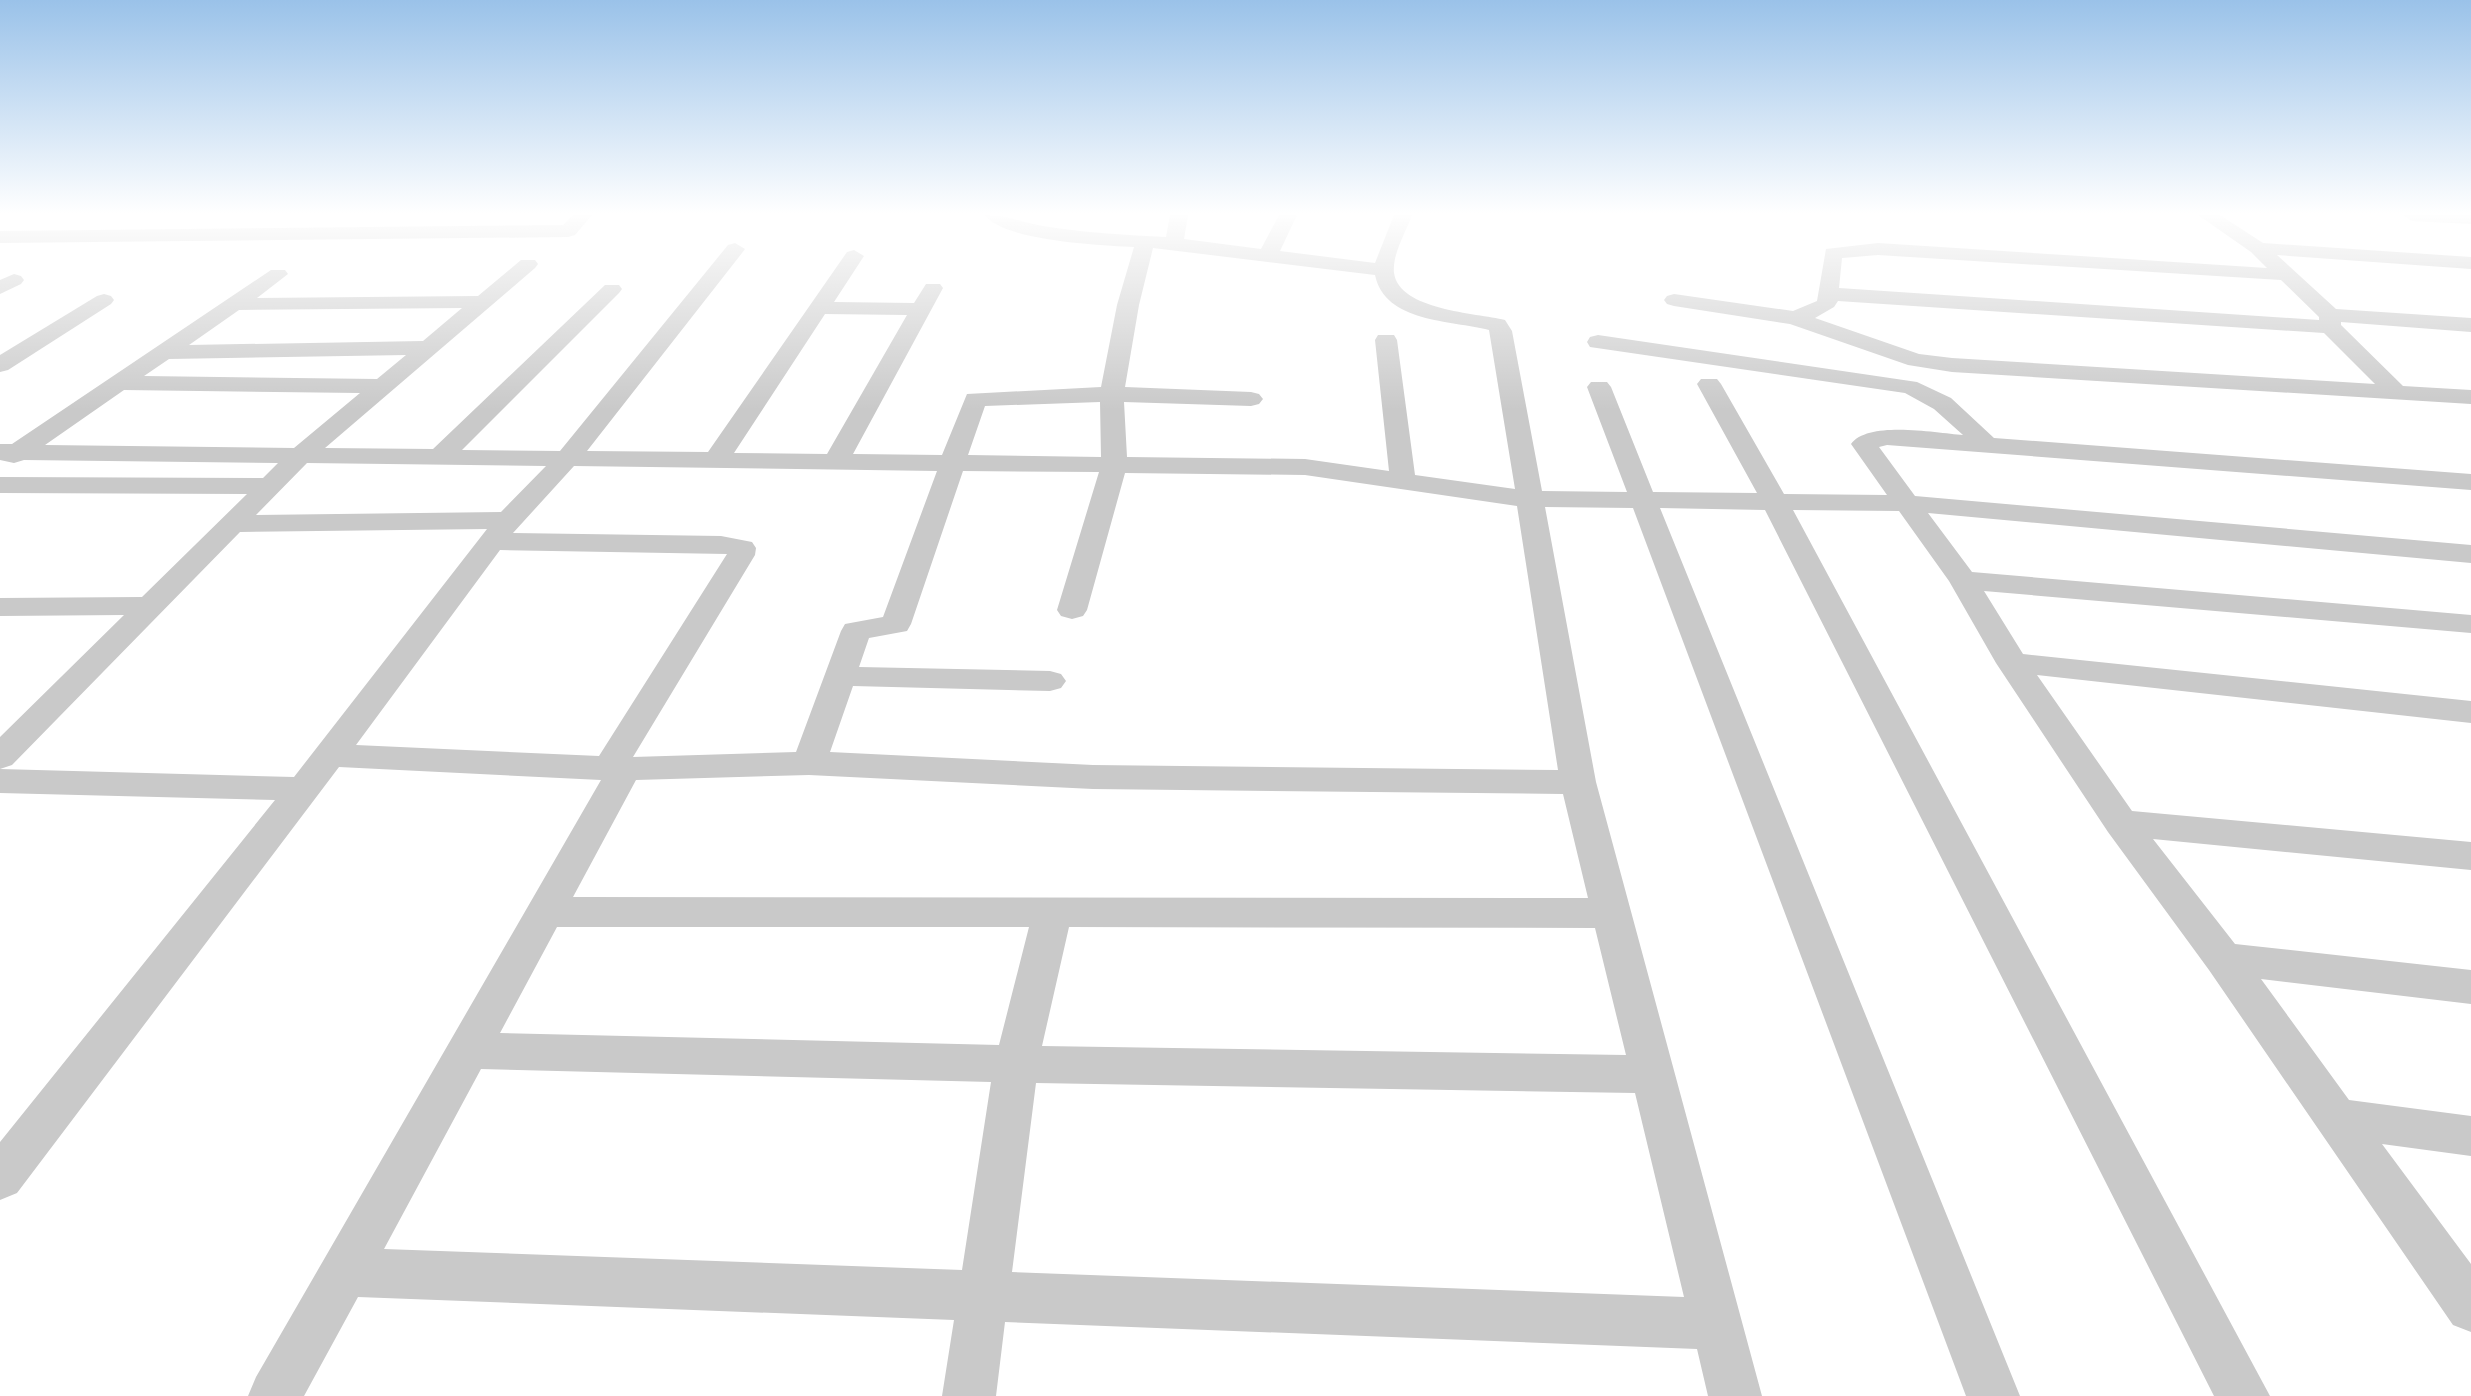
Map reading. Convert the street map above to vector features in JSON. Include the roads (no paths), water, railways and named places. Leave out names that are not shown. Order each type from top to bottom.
[{"type":"street","points":[[6,457],[120,383],[269,280]]},
{"type":"street","points":[[0,757],[301,455],[509,280]]},
{"type":"street","points":[[0,1178],[303,789],[500,530],[568,458],[710,280]]},
{"type":"street","points":[[716,460],[837,280]]},
{"type":"street","points":[[1072,610],[1114,465],[1112,394],[1135,280]]},
{"type":"street","points":[[1385,280],[1390,294],[1402,302],[1424,310],[1497,325],[1501,332],[1578,782],[1735,1396]]},
{"type":"street","points":[[1794,318],[1816,311],[1827,303],[1831,280]]},
{"type":"street","points":[[2294,280],[2396,392]]},
{"type":"street","points":[[836,461],[933,288]]},
{"type":"street","points":[[441,457],[612,289]]},
{"type":"street","points":[[1830,294],[2330,321],[2471,325]]},
{"type":"street","points":[[0,365],[104,300]]},
{"type":"street","points":[[1674,300],[1794,318],[1893,353],[1952,365],[2471,397]]},
{"type":"street","points":[[235,304],[483,302]]},
{"type":"street","points":[[818,308],[921,309]]},
{"type":"street","points":[[1386,340],[1403,481]]},
{"type":"street","points":[[1598,342],[1909,387],[1927,392],[1944,402],[1987,445]]},
{"type":"street","points":[[165,352],[428,348]]},
{"type":"street","points":[[120,383],[382,386]]},
{"type":"street","points":[[1709,384],[1775,502],[2243,1396]]},
{"type":"street","points":[[1599,387],[1993,1396]]},
{"type":"street","points":[[809,763],[856,631],[896,624],[975,399],[1112,394],[1251,399]]},
{"type":"street","points":[[2469,484],[1885,437],[1863,444],[1964,580],[2012,663],[2121,824],[2223,959],[2471,1307]]},
{"type":"street","points":[[6,457],[301,455],[1305,467],[1528,499],[1906,503],[2471,554]]},
{"type":"street","points":[[0,485],[270,486]]},
{"type":"street","points":[[233,524],[500,530],[721,544],[742,548],[741,555],[617,768],[544,912],[274,1396]]},
{"type":"street","points":[[1964,580],[2471,624]]},
{"type":"street","points":[[0,607],[151,606]]},
{"type":"street","points":[[2012,663],[2471,712]]},
{"type":"street","points":[[839,676],[1050,681]]},
{"type":"street","points":[[330,754],[617,768],[809,763],[1093,777],[1578,782]]},
{"type":"street","points":[[0,781],[303,789]]},
{"type":"street","points":[[2121,824],[2471,856]]},
{"type":"street","points":[[544,912],[1611,913]]},
{"type":"street","points":[[969,1396],[1016,1064],[1053,912]]},
{"type":"street","points":[[2223,959],[2471,987]]},
{"type":"street","points":[[467,1050],[1016,1064],[1652,1074]]},
{"type":"street","points":[[2337,1118],[2471,1136]]},
{"type":"street","points":[[343,1272],[1716,1324]]}]
